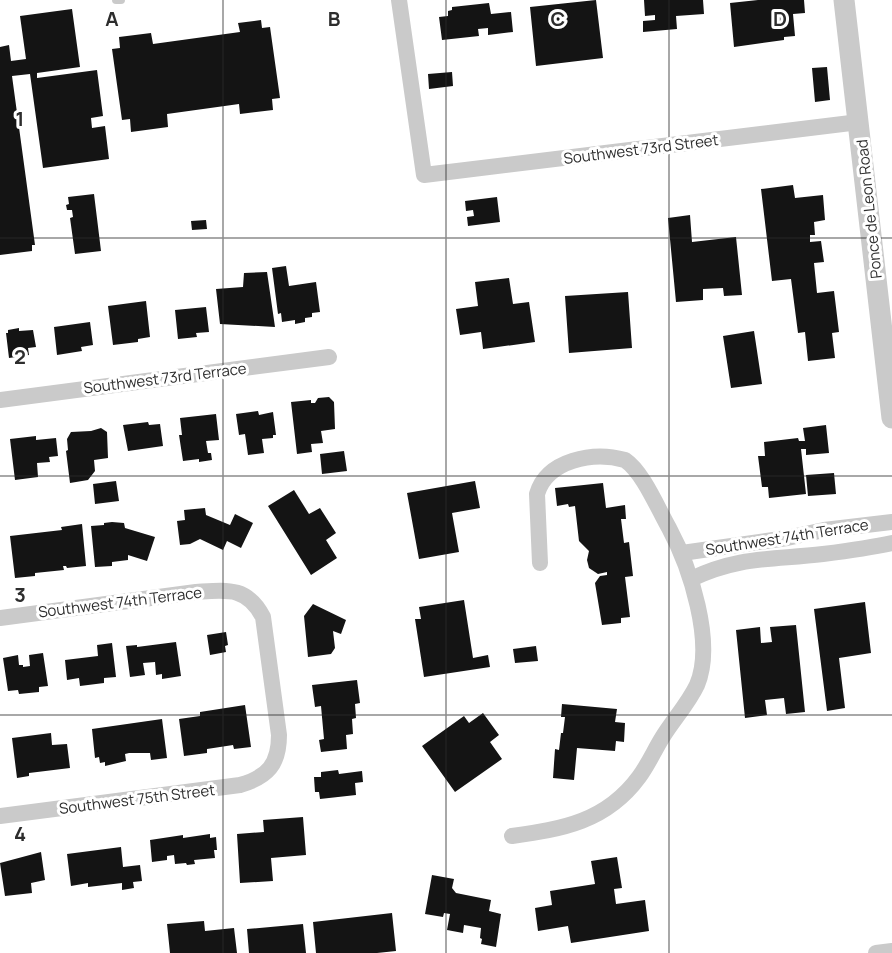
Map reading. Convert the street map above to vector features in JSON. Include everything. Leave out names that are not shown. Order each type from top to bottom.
[{"type":"street","name":"Southwest 73rd Street","points":[[399,0],[424,175],[859,122]]},
{"type":"street","name":"Ponce de Leon Road","points":[[844,0],[892,418]]},
{"type":"street","name":"Southwest 73rd Terrace","points":[[0,400],[329,357]]},
{"type":"street","points":[[512,837],[571,826],[604,810],[629,789],[638,780],[697,686],[704,662],[703,636],[682,554],[640,478],[628,463],[611,458],[579,460],[556,468],[547,475],[540,484],[537,494],[540,563]]},
{"type":"street","name":"Southwest 74th Terrace","points":[[690,579],[756,551],[806,534],[892,522]]},
{"type":"street","points":[[845,528],[849,550]]},
{"type":"street","points":[[806,534],[809,555]]},
{"type":"street","name":"Southwest 74th Terrace","points":[[682,554],[756,551],[809,555],[892,543]]},
{"type":"street","name":"Southwest 74th Terrace","points":[[0,618],[196,591],[230,590],[240,593],[254,603],[262,617],[279,735],[278,753],[269,770]]},
{"type":"street","name":"Southwest 75th Street","points":[[0,816],[227,787],[250,782],[269,770]]},
{"type":"street","points":[[876,953],[892,951]]},
{"type":"lane","points":[[116,0],[122,0]]},
{"type":"building","points":[[596,0],[603,58],[536,66],[530,7]]},
{"type":"building","points":[[644,0],[703,0],[704,14],[676,16],[677,29],[643,32],[643,21],[655,20],[655,15],[645,16]]},
{"type":"building","points":[[758,0],[804,0],[805,13],[793,14],[795,36],[784,37],[784,40],[734,47],[730,3]]},
{"type":"building","points":[[489,3],[491,14],[511,12],[513,32],[488,35],[488,28],[478,29],[479,36],[442,40],[439,17],[448,16],[448,11],[452,10],[452,7]]},
{"type":"building","points":[[72,9],[80,67],[37,73],[37,78],[97,70],[103,116],[91,118],[92,128],[105,126],[109,159],[43,168],[30,74],[12,76],[35,245],[32,245],[32,251],[0,255],[0,47],[9,45],[11,61],[26,59],[20,16]]},
{"type":"building","points":[[261,20],[262,28],[270,27],[280,98],[272,99],[273,110],[240,114],[239,104],[167,114],[168,127],[131,132],[130,119],[122,120],[112,49],[120,48],[119,37],[151,33],[153,44],[240,32],[238,23]]},
{"type":"building","points":[[827,67],[830,100],[815,102],[812,68]]},
{"type":"building","points":[[452,72],[453,86],[429,89],[428,74]]},
{"type":"building","points":[[793,185],[795,198],[823,195],[825,220],[814,222],[815,235],[810,235],[810,242],[821,241],[824,262],[814,263],[817,293],[834,291],[839,332],[832,333],[835,358],[808,361],[805,332],[798,333],[791,279],[772,281],[761,189]]},
{"type":"building","points":[[94,194],[101,251],[75,254],[70,218],[73,217],[72,210],[67,210],[66,205],[69,204],[68,197]]},
{"type":"building","points":[[497,197],[500,222],[468,226],[467,217],[474,216],[473,210],[466,211],[465,201]]},
{"type":"building","points":[[690,215],[692,242],[736,237],[742,295],[724,296],[723,288],[703,289],[703,300],[676,302],[668,218]]},
{"type":"building","points":[[206,220],[207,229],[192,230],[191,221]]},
{"type":"building","points":[[286,266],[289,286],[316,282],[320,312],[312,313],[312,317],[305,318],[305,322],[295,324],[295,320],[282,322],[281,313],[278,314],[272,268]]},
{"type":"building","points":[[267,272],[275,327],[220,324],[216,289],[243,287],[244,273]]},
{"type":"building","points":[[509,278],[513,304],[529,302],[535,342],[483,349],[481,332],[460,335],[456,309],[478,306],[475,282]]},
{"type":"building","points":[[628,292],[632,348],[569,353],[565,296]]},
{"type":"building","points":[[146,301],[150,337],[138,339],[138,342],[113,345],[108,306]]},
{"type":"building","points":[[206,307],[209,332],[196,333],[197,337],[178,339],[175,310]]},
{"type":"building","points":[[90,322],[93,345],[81,347],[82,351],[57,355],[54,327]]},
{"type":"building","points":[[19,328],[19,331],[33,330],[36,347],[28,348],[29,355],[9,358],[6,333],[8,330]]},
{"type":"building","points":[[754,331],[762,384],[731,388],[723,336]]},
{"type":"building","points":[[329,397],[334,402],[335,429],[321,431],[323,443],[311,444],[312,452],[297,454],[291,402],[311,400],[311,403],[315,403],[318,398]]},
{"type":"building","points":[[258,411],[259,415],[273,412],[276,435],[273,435],[273,438],[262,439],[264,453],[248,455],[245,434],[239,435],[236,414]]},
{"type":"building","points":[[216,414],[219,440],[206,441],[212,460],[183,461],[179,435],[182,435],[180,418]]},
{"type":"building","points":[[148,422],[149,425],[160,424],[163,446],[128,451],[123,425]]},
{"type":"building","points":[[826,425],[829,453],[806,455],[806,449],[801,449],[806,494],[769,498],[768,487],[762,487],[758,456],[765,456],[764,442],[798,438],[799,441],[805,441],[803,428]]},
{"type":"building","points":[[101,428],[107,432],[108,458],[94,460],[95,471],[88,480],[70,483],[66,451],[68,450],[67,439],[71,432]]},
{"type":"building","points":[[36,436],[36,440],[56,438],[58,456],[49,457],[50,462],[37,463],[38,477],[15,480],[10,439]]},
{"type":"building","points":[[344,451],[347,471],[322,474],[320,454]]},
{"type":"building","points":[[834,473],[836,494],[808,496],[806,475]]},
{"type":"building","points":[[116,481],[119,501],[95,504],[93,484]]},
{"type":"building","points":[[475,481],[480,508],[452,513],[459,552],[419,559],[407,493]]},
{"type":"building","points":[[603,483],[606,508],[625,505],[626,519],[621,519],[624,543],[629,542],[633,576],[625,577],[630,617],[621,618],[621,623],[602,625],[595,583],[600,576],[607,575],[607,572],[598,574],[589,568],[587,560],[589,551],[579,541],[575,506],[569,507],[568,504],[557,506],[555,488]]},
{"type":"building","points":[[294,490],[309,514],[320,508],[336,533],[326,540],[337,558],[311,575],[268,506]]},
{"type":"building","points":[[205,508],[206,515],[230,525],[235,514],[253,523],[241,548],[227,541],[223,550],[200,539],[190,544],[180,545],[177,521],[185,520],[184,510]]},
{"type":"building","points":[[112,522],[124,523],[125,528],[155,537],[147,561],[128,555],[128,560],[112,562],[112,566],[95,567],[91,526]]},
{"type":"building","points":[[82,524],[86,566],[67,568],[63,566],[64,570],[15,578],[10,536],[62,530],[61,527]]},
{"type":"building","points":[[464,600],[473,658],[488,655],[490,667],[424,677],[415,619],[421,619],[419,607]]},
{"type":"building","points":[[865,602],[871,653],[839,658],[845,708],[827,711],[814,609]]},
{"type":"building","points":[[313,604],[346,620],[341,634],[333,631],[335,648],[331,654],[308,657],[304,616]]},
{"type":"building","points":[[796,625],[805,712],[786,714],[784,698],[765,700],[767,715],[745,718],[736,630],[760,627],[761,643],[772,642],[770,627]]},
{"type":"building","points":[[226,632],[228,645],[225,646],[226,652],[210,655],[207,635]]},
{"type":"building","points":[[176,642],[181,676],[162,679],[162,674],[156,675],[155,662],[143,663],[145,675],[130,677],[126,646],[137,645],[137,647]]},
{"type":"building","points":[[112,643],[116,677],[104,678],[104,683],[80,686],[79,678],[67,680],[65,660],[98,656],[97,645]]},
{"type":"building","points":[[536,646],[538,661],[515,663],[513,649]]},
{"type":"building","points":[[43,653],[48,686],[39,687],[39,692],[19,694],[18,690],[8,691],[3,658],[18,655],[19,665],[23,667],[30,666],[29,655]]},
{"type":"building","points":[[357,680],[360,703],[355,704],[356,718],[352,719],[353,734],[346,735],[347,749],[321,752],[319,740],[324,739],[321,706],[315,707],[312,685]]},
{"type":"building","points":[[562,704],[617,709],[615,722],[625,723],[624,742],[616,741],[615,751],[577,748],[574,780],[553,778],[555,749],[559,750],[565,717],[561,717]]},
{"type":"building","points":[[245,705],[251,747],[234,749],[233,745],[207,749],[207,753],[184,756],[179,719],[200,716],[200,712]]},
{"type":"building","points":[[483,713],[499,735],[490,742],[502,759],[455,792],[422,746],[464,716],[469,723]]},
{"type":"building","points":[[162,719],[167,758],[151,760],[150,753],[129,753],[125,754],[126,761],[105,766],[105,762],[100,763],[99,757],[95,758],[92,729]]},
{"type":"building","points":[[51,733],[52,745],[67,744],[70,768],[29,773],[29,776],[17,778],[12,738]]},
{"type":"building","points":[[338,770],[339,774],[362,771],[363,782],[355,783],[356,795],[320,799],[319,792],[315,792],[314,777],[321,777],[321,772]]},
{"type":"building","points":[[303,817],[306,855],[271,858],[273,881],[240,883],[237,834],[264,832],[263,820]]},
{"type":"building","points":[[210,834],[210,838],[216,837],[215,858],[194,860],[195,864],[187,865],[186,863],[175,864],[174,855],[167,856],[167,860],[152,862],[150,840]]},
{"type":"building","points":[[121,847],[123,867],[140,865],[142,881],[133,882],[134,888],[122,890],[122,883],[88,887],[88,883],[71,886],[67,854]]},
{"type":"building","points":[[41,852],[45,880],[31,883],[32,893],[5,896],[0,863]]},
{"type":"building","points":[[617,857],[622,888],[614,889],[616,904],[645,900],[649,931],[571,943],[568,926],[538,931],[535,908],[552,905],[550,891],[595,884],[591,861]]},
{"type":"building","points":[[432,875],[454,879],[452,888],[456,893],[491,900],[489,911],[501,914],[496,947],[481,944],[481,928],[464,925],[463,933],[447,930],[450,914],[444,913],[443,917],[425,914]]},
{"type":"building","points":[[392,913],[396,951],[316,953],[313,922]]},
{"type":"building","points":[[204,921],[205,931],[234,928],[237,953],[170,953],[167,924]]},
{"type":"building","points":[[303,924],[306,953],[249,953],[247,929]]}]
